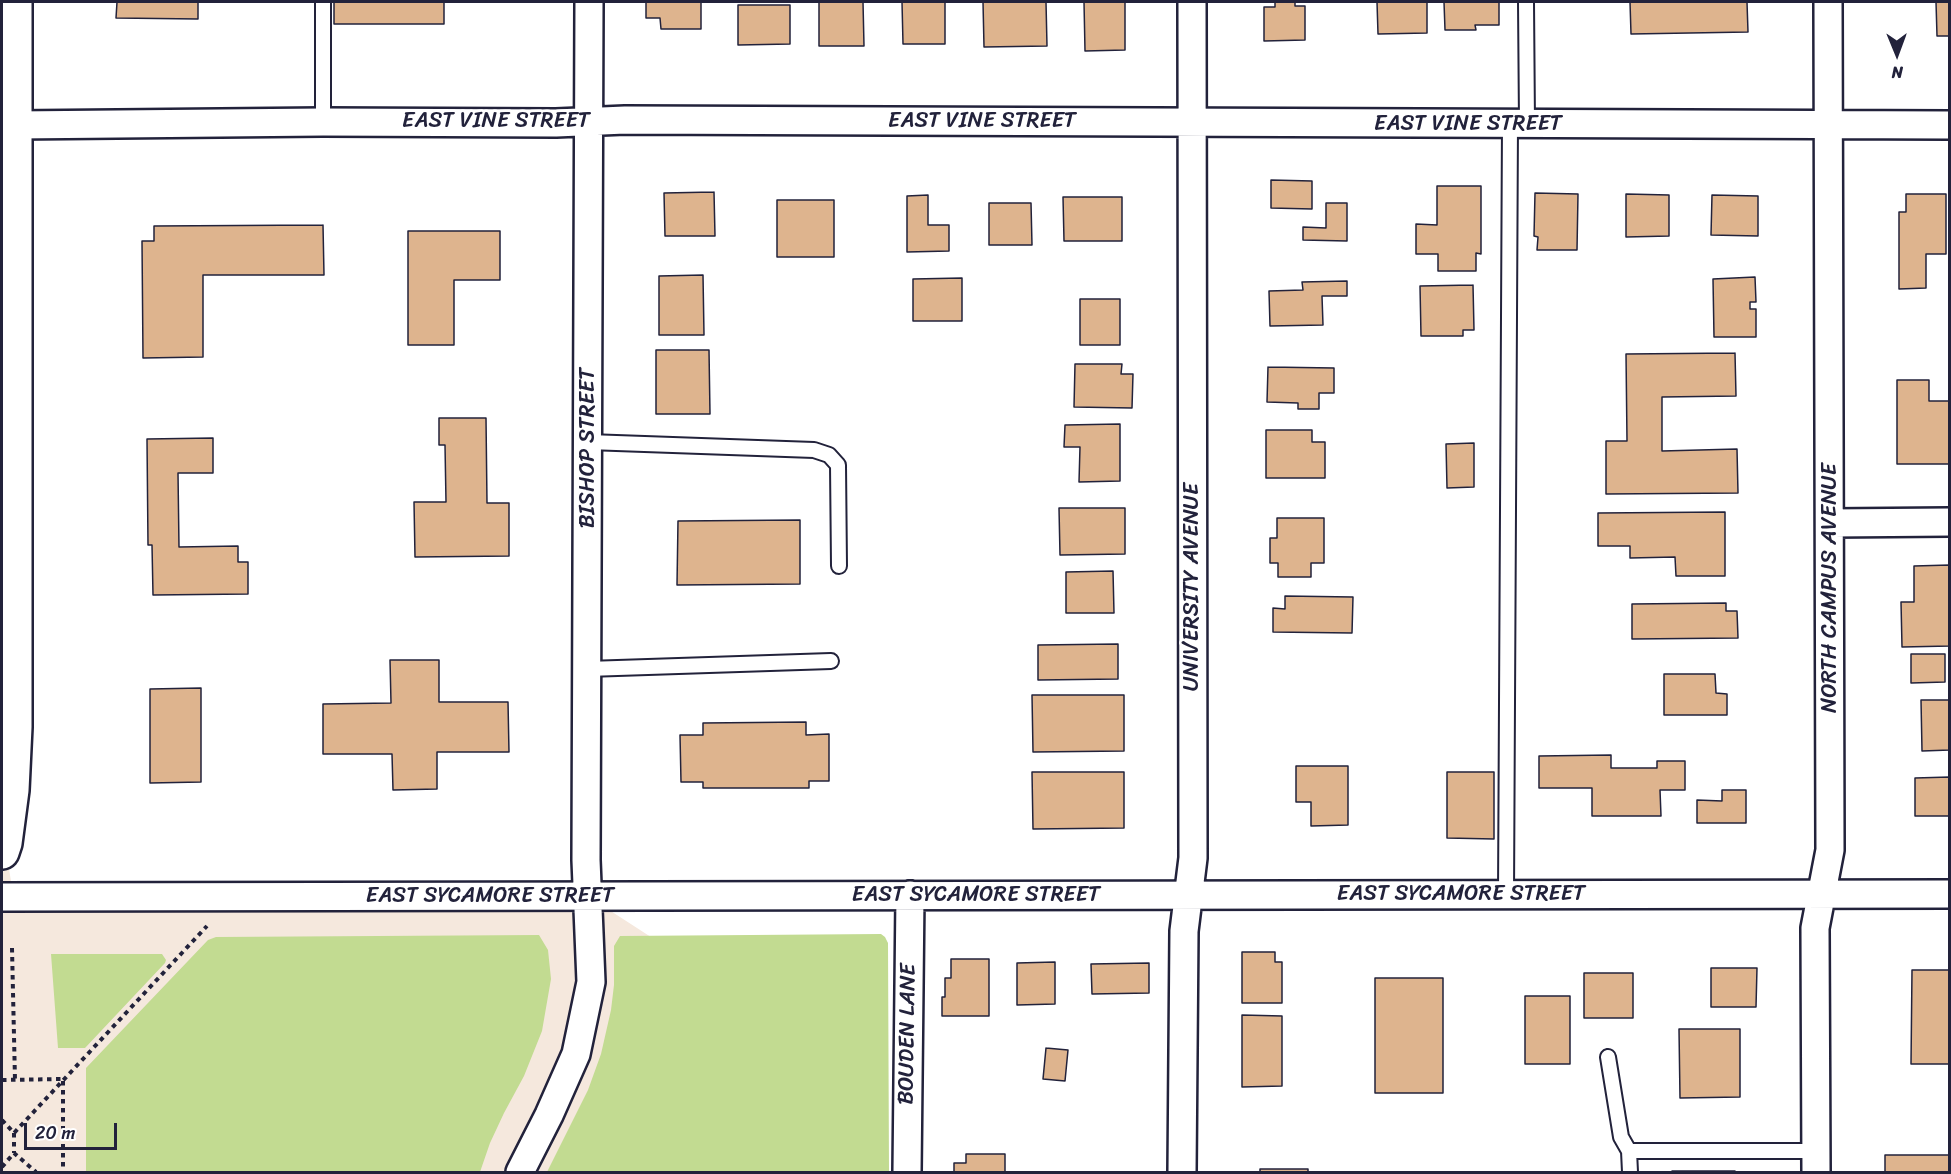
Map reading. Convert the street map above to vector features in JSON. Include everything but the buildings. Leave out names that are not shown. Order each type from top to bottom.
[{"type":"street","points":[[2,852],[12,790],[15,727],[8,302],[15,125],[15,2]]},
{"type":"street","name":"BISHOP STREET","points":[[520,1173],[576,1054],[591,982],[590,930],[586,895],[589,2]]},
{"type":"street","name":"UNIVERSITY AVENUE","points":[[1182,1173],[1184,931],[1193,858],[1192,2]]},
{"type":"street","name":"NORTH CAMPUS AVENUE","points":[[1816,1162],[1815,928],[1830,850],[1828,2]]},
{"type":"street","name":"EAST VINE STREET","points":[[15,125],[589,121],[1950,125]]},
{"type":"street","points":[[1831,523],[1950,522]]},
{"type":"street","name":"EAST SYCAMORE STREET","points":[[2,897],[1950,894]]},
{"type":"street","name":"BOUDEN LANE","points":[[907,1173],[909,895]]},
{"type":"lane","points":[[323,2],[323,122]]},
{"type":"lane","points":[[1506,894],[1518,124],[1526,2]]},
{"type":"lane","points":[[588,442],[814,450],[830,455],[838,465],[839,566]]},
{"type":"lane","points":[[587,669],[831,661]]},
{"type":"lane","points":[[1608,1057],[1621,1137],[1629,1151],[1630,1173]]},
{"type":"lane","points":[[1629,1151],[1816,1162]]},
{"type":"path","points":[[2,1167],[14,1153],[14,1133],[205,929],[229,896]]},
{"type":"path","points":[[12,948],[15,1080]]},
{"type":"path","points":[[2,1080],[63,1079]]},
{"type":"path","points":[[63,1079],[63,1173]]},
{"type":"path","points":[[2,1120],[14,1133]]},
{"type":"path","points":[[14,1153],[36,1173]]},
{"type":"shaded area","points":[[2,2],[5,843],[15,907],[586,895],[722,983],[733,1172],[2,1172]]},
{"type":"green space","points":[[881,934],[888,943],[889,1172],[547,1172],[588,1090],[601,1054],[611,1010],[614,985],[614,946],[620,936]]},
{"type":"green space","points":[[539,935],[548,950],[551,979],[542,1031],[524,1076],[490,1143],[480,1172],[86,1172],[86,1068],[208,940],[216,937]]},
{"type":"green space","points":[[51,954],[162,954],[166,960],[85,1048],[58,1048]]}]
